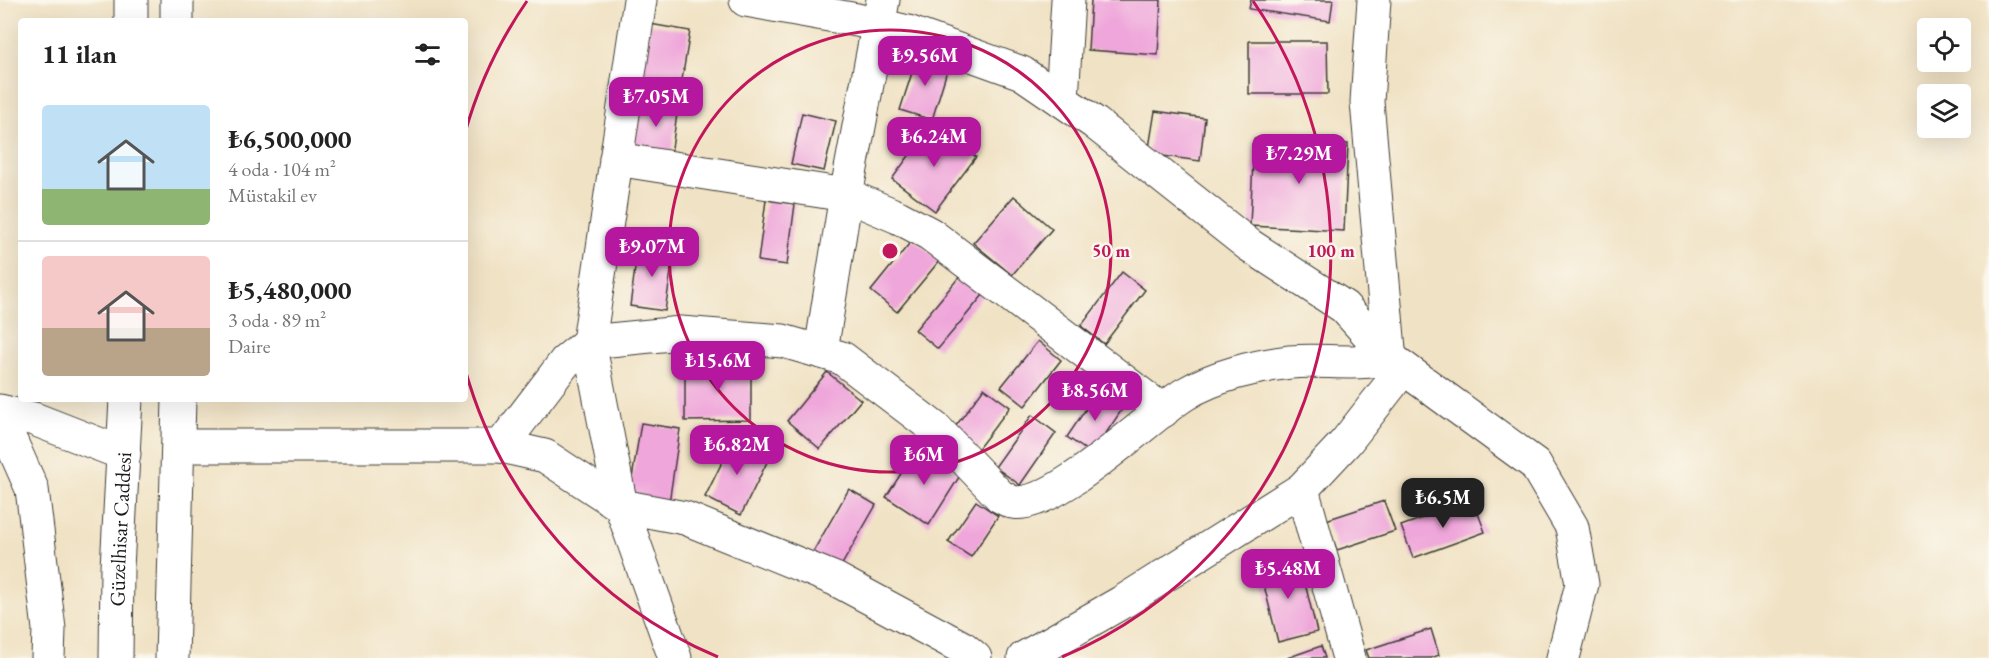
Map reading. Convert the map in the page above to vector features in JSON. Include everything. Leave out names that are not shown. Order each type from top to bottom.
[{"type":"street","points":[[131,0],[131,18]]},
{"type":"street","points":[[177,0],[177,18]]},
{"type":"street","points":[[640,0],[589,342],[621,506],[675,658]]},
{"type":"street","points":[[746,0],[881,13],[1022,73],[1062,99],[1249,245],[1344,307],[1390,358],[1535,464],[1572,527],[1582,584],[1563,658]]},
{"type":"street","points":[[1062,99],[1068,0]]},
{"type":"street","points":[[1024,658],[1124,601],[1302,489],[1346,442],[1392,383],[1367,102],[1374,0]]},
{"type":"street","points":[[821,351],[846,195],[881,13]]},
{"type":"street","points":[[616,159],[846,195],[898,217],[930,234],[1163,411]]},
{"type":"street","points":[[501,446],[565,362],[589,342],[681,333],[783,341],[842,358],[937,430],[1000,496],[1013,503],[1031,500],[1050,492],[1104,458],[1185,393],[1233,374],[1290,362],[1369,363],[1390,358]]},
{"type":"street","name":"Güzelhisar Caddesi","points":[[116,658],[117,568],[126,402]]},
{"type":"street","points":[[172,658],[179,402]]},
{"type":"street","points":[[0,411],[34,419],[124,454]]},
{"type":"street","points":[[0,417],[32,489],[49,629],[48,658]]},
{"type":"street","points":[[179,446],[501,446],[545,456],[621,506],[684,518],[835,579],[963,648],[975,658]]},
{"type":"street","points":[[1302,489],[1349,658]]},
{"type":"building","points":[[1091,0],[1161,0],[1158,55],[1088,50]]},
{"type":"building","points":[[1251,0],[1333,0],[1330,21],[1249,9]]},
{"type":"building","points":[[650,24],[690,31],[680,92],[640,85]]},
{"type":"building","points":[[1249,41],[1327,41],[1328,94],[1249,94]]},
{"type":"building","points":[[918,54],[949,64],[932,120],[900,110]]},
{"type":"building","points":[[641,101],[678,107],[671,155],[634,149]]},
{"type":"building","points":[[1155,111],[1205,118],[1200,161],[1148,154]]},
{"type":"building","points":[[802,113],[836,121],[824,171],[791,164]]},
{"type":"building","points":[[932,124],[976,157],[935,211],[892,179]]},
{"type":"building","points":[[1254,139],[1348,144],[1344,231],[1250,226]]},
{"type":"building","points":[[1014,196],[1052,229],[1012,275],[973,243]]},
{"type":"building","points":[[766,200],[795,204],[787,265],[758,261]]},
{"type":"building","points":[[913,239],[940,260],[897,312],[871,291]]},
{"type":"building","points":[[638,246],[674,251],[665,311],[630,306]]},
{"type":"building","points":[[1122,272],[1145,290],[1104,344],[1081,326]]},
{"type":"building","points":[[960,276],[983,295],[938,349],[915,330]]},
{"type":"building","points":[[1038,341],[1061,360],[1025,406],[1001,387]]},
{"type":"building","points":[[751,362],[751,420],[685,421],[685,363]]},
{"type":"building","points":[[827,372],[861,400],[820,449],[787,421]]},
{"type":"building","points":[[984,388],[1010,407],[977,450],[952,431]]},
{"type":"building","points":[[1098,391],[1123,408],[1092,454],[1067,437]]},
{"type":"building","points":[[1032,415],[1056,433],[1020,485],[995,467]]},
{"type":"building","points":[[641,423],[680,429],[669,503],[629,497]]},
{"type":"building","points":[[734,438],[770,456],[741,515],[705,497]]},
{"type":"building","points":[[918,447],[961,474],[929,525],[886,497]]},
{"type":"building","points":[[849,489],[876,505],[840,568],[813,552]]},
{"type":"building","points":[[1473,500],[1485,532],[1413,558],[1401,526]]},
{"type":"building","points":[[976,501],[998,516],[971,557],[948,542]]},
{"type":"building","points":[[1384,501],[1395,531],[1337,550],[1326,520]]},
{"type":"building","points":[[1299,559],[1317,632],[1278,642],[1260,569]]},
{"type":"building","points":[[1431,629],[1439,655],[1431,658],[1369,658],[1366,650]]},
{"type":"building","points":[[1321,646],[1325,658],[1287,658]]}]
